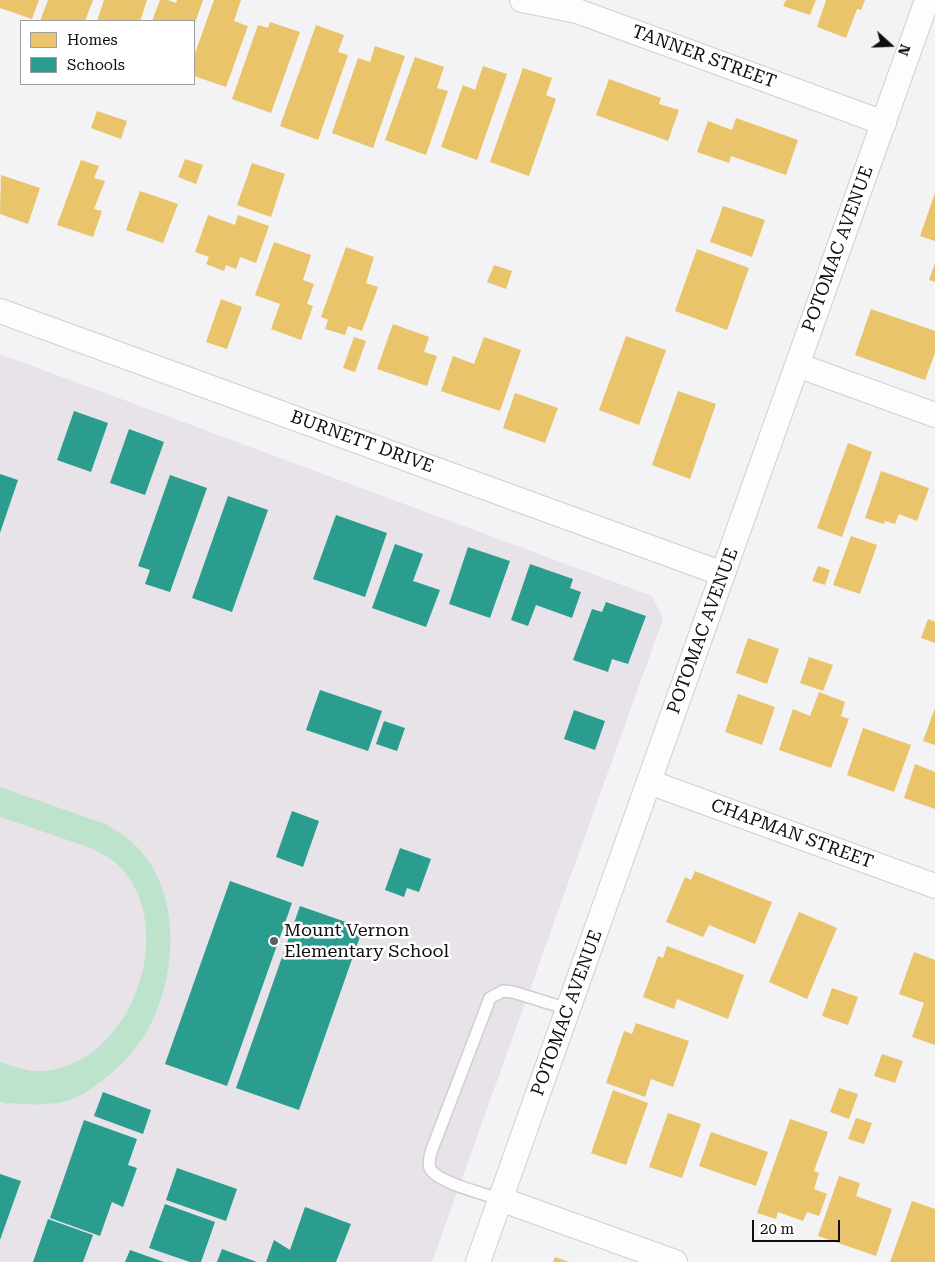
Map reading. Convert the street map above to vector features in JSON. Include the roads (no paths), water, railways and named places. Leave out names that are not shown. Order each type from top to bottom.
[{"type":"street","name":"TANNER STREET","points":[[522,0],[577,11],[884,123]]},
{"type":"street","name":"POTOMAC AVENUE","points":[[478,1262],[927,0]]},
{"type":"street","name":"BURNETT DRIVE","points":[[0,311],[723,574]]},
{"type":"street","points":[[797,365],[935,416]]},
{"type":"street","name":"CHAPMAN STREET","points":[[649,782],[935,886]]},
{"type":"street","points":[[500,1198],[675,1262]]},
{"type":"lane","points":[[500,1198],[446,1181],[433,1174],[429,1166],[431,1152],[490,998],[503,991],[513,992],[568,1008]]},
{"type":"place","name":"Mount Vernon Elementary School","points":[[274,941]]}]
